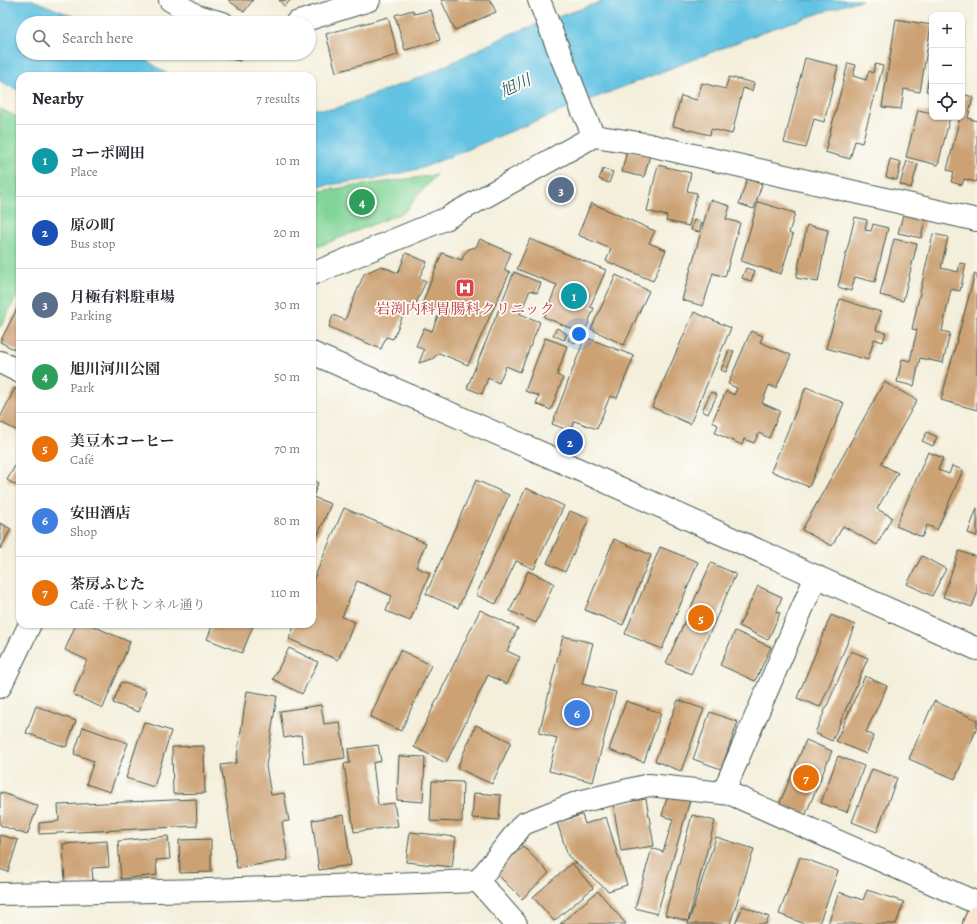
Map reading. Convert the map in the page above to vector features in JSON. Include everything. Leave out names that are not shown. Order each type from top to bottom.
[{"type":"main road","points":[[974,924],[977,917]]},
{"type":"street","points":[[170,0],[197,16]]},
{"type":"street","points":[[316,17],[369,0]]},
{"type":"street","points":[[539,0],[594,136]]},
{"type":"street","points":[[316,272],[445,219],[594,136],[645,144],[977,220]]},
{"type":"street","points":[[316,355],[562,462],[977,649]]},
{"type":"street","points":[[0,362],[16,370]]},
{"type":"street","points":[[723,793],[816,576]]},
{"type":"street","points":[[0,687],[28,628]]},
{"type":"street","points":[[0,894],[208,890],[478,881],[523,824],[579,802],[649,785],[731,794],[977,903]]},
{"type":"street","points":[[478,881],[516,924]]},
{"type":"green space","points":[[0,109],[16,116],[16,298],[0,328]]},
{"type":"green space","points":[[436,175],[404,212],[316,247],[316,191]]},
{"type":"water","points":[[0,0],[32,0],[73,16],[16,16],[16,60],[146,60],[164,72],[16,72],[16,89],[0,81]]},
{"type":"water","name":"旭川","points":[[606,0],[862,0],[771,29],[541,119],[422,168],[380,178],[316,186],[316,109],[334,109],[424,76],[510,34]]},
{"type":"building","points":[[228,0],[253,0],[244,12]]},
{"type":"building","points":[[279,0],[291,0],[284,6]]},
{"type":"building","points":[[441,0],[490,0],[496,12],[455,30]]},
{"type":"building","points":[[413,10],[414,14],[431,10],[440,40],[405,50],[395,15]]},
{"type":"building","points":[[388,17],[398,55],[336,72],[326,34]]},
{"type":"building","points":[[896,19],[929,25],[929,37],[920,92],[904,89],[901,109],[882,107]]},
{"type":"building","points":[[805,58],[838,66],[824,122],[814,119],[806,148],[784,143]]},
{"type":"building","points":[[848,63],[856,65],[853,76],[866,80],[869,71],[873,73],[875,64],[883,66],[862,143],[855,141],[850,159],[825,152]]},
{"type":"building","points":[[729,77],[754,83],[752,91],[743,88],[732,134],[711,129],[710,135],[673,126],[681,96],[697,100],[702,83],[725,89]]},
{"type":"building","points":[[929,78],[929,92],[926,91]]},
{"type":"building","points":[[966,95],[973,97],[968,118],[977,121],[977,182],[964,179],[962,185],[951,182],[954,172],[947,170],[959,120],[965,120]]},
{"type":"building","points":[[918,110],[929,112],[929,120],[949,120],[938,165],[906,157]]},
{"type":"building","points":[[627,150],[650,155],[644,177],[622,172]]},
{"type":"building","points":[[890,159],[901,162],[897,180],[886,177]]},
{"type":"building","points":[[907,161],[918,164],[911,188],[900,184]]},
{"type":"building","points":[[658,165],[691,173],[687,191],[697,193],[689,226],[666,221],[667,216],[647,211]]},
{"type":"building","points":[[603,169],[613,172],[609,183],[599,179]]},
{"type":"building","points":[[747,179],[762,184],[754,209],[739,204]]},
{"type":"building","points":[[710,200],[730,206],[726,219],[740,223],[725,277],[713,273],[703,306],[682,300]]},
{"type":"building","points":[[758,202],[795,213],[789,233],[793,235],[781,274],[741,261]]},
{"type":"building","points":[[591,203],[655,231],[649,243],[666,250],[653,281],[606,261],[611,249],[578,235]]},
{"type":"building","points":[[904,211],[926,216],[921,238],[898,233]]},
{"type":"building","points":[[855,217],[867,220],[865,230],[871,231],[873,224],[888,228],[875,282],[855,277],[851,291],[838,287]]},
{"type":"building","points":[[694,220],[702,222],[699,232],[691,230]]},
{"type":"building","points":[[807,225],[828,230],[818,282],[796,278]]},
{"type":"building","points":[[933,234],[948,237],[941,268],[958,272],[960,263],[966,264],[960,291],[951,289],[942,331],[950,333],[943,363],[920,358],[914,386],[897,382],[902,359],[910,361],[917,330],[912,329]]},
{"type":"building","name":"岩渕内科胃腸科クリニック","points":[[480,239],[511,253],[504,270],[510,272],[468,365],[439,353],[432,359],[419,363],[424,350],[416,346],[424,328],[432,331],[440,311],[422,304],[442,253],[462,260],[464,254],[469,249],[476,247]]},
{"type":"building","points":[[530,239],[606,270],[590,307],[594,308],[584,334],[544,317],[557,285],[517,269]]},
{"type":"building","points":[[894,239],[917,244],[903,301],[880,295]]},
{"type":"building","points":[[406,253],[427,262],[419,278],[426,281],[414,308],[407,306],[393,339],[386,337],[381,349],[329,327],[333,315],[345,320],[364,274],[381,266],[398,273]]},
{"type":"building","points":[[746,268],[755,271],[751,281],[742,278]]},
{"type":"building","points":[[514,272],[541,283],[537,293],[530,290],[520,314],[540,322],[520,372],[506,366],[499,383],[488,378],[482,394],[467,388]]},
{"type":"building","points":[[975,273],[977,274],[977,410],[941,400]]},
{"type":"building","points":[[616,275],[649,291],[624,345],[591,329]]},
{"type":"building","points":[[840,299],[881,312],[876,330],[886,333],[883,342],[874,339],[868,360],[826,348]]},
{"type":"building","points":[[16,311],[16,350],[0,342]]},
{"type":"building","points":[[694,312],[731,328],[690,424],[652,407]]},
{"type":"building","points":[[557,328],[567,334],[564,340],[553,335]]},
{"type":"building","points":[[573,331],[579,335],[575,343],[568,340]]},
{"type":"building","points":[[751,331],[763,336],[760,342],[791,355],[776,388],[769,385],[762,403],[780,411],[769,438],[759,433],[754,443],[744,439],[742,445],[715,433],[718,425],[712,422],[726,391],[734,395],[737,388],[728,384]]},
{"type":"building","points":[[585,337],[634,356],[617,398],[610,396],[597,429],[574,421],[570,431],[552,424]]},
{"type":"building","points":[[545,338],[567,346],[557,375],[563,378],[551,410],[536,404],[539,396],[525,391]]},
{"type":"building","points":[[729,350],[734,351],[726,372],[721,370]]},
{"type":"building","points":[[884,382],[917,400],[881,464],[898,473],[877,509],[892,517],[877,545],[843,526],[832,546],[802,530]]},
{"type":"building","points":[[806,387],[844,403],[809,487],[771,471]]},
{"type":"building","points":[[15,388],[16,430],[0,422],[0,418]]},
{"type":"building","points":[[711,392],[717,395],[708,414],[702,411]]},
{"type":"building","points":[[927,432],[937,437],[933,446],[922,441]]},
{"type":"building","points":[[928,452],[943,458],[938,470],[949,474],[952,466],[963,470],[937,530],[927,525],[922,537],[896,526]]},
{"type":"building","points":[[16,464],[16,485],[7,480]]},
{"type":"building","points":[[476,480],[509,495],[458,608],[426,594]]},
{"type":"building","points":[[526,488],[564,506],[534,569],[516,561],[496,604],[476,595]]},
{"type":"building","points":[[316,498],[331,504],[316,539]]},
{"type":"building","points":[[344,508],[426,543],[416,567],[430,573],[410,621],[386,611],[392,596],[357,581],[342,617],[355,622],[338,660],[289,639],[293,628],[316,628],[316,574]]},
{"type":"building","points":[[977,508],[977,536],[968,533]]},
{"type":"building","points":[[570,511],[589,519],[565,572],[547,563]]},
{"type":"building","points":[[0,523],[11,529],[0,549]]},
{"type":"building","points":[[614,539],[651,555],[623,625],[585,610]]},
{"type":"building","points":[[660,547],[698,562],[662,649],[625,634]]},
{"type":"building","points":[[959,551],[977,557],[977,594],[972,607],[943,597]]},
{"type":"building","points":[[922,556],[946,569],[932,596],[907,584]]},
{"type":"building","points":[[711,563],[736,574],[691,674],[666,663]]},
{"type":"building","points":[[528,571],[554,583],[536,623],[510,611]]},
{"type":"building","points":[[758,586],[782,597],[776,612],[780,613],[768,640],[739,626]]},
{"type":"building","points":[[480,610],[518,628],[507,651],[520,657],[507,684],[488,675],[446,763],[414,747]]},
{"type":"building","points":[[831,615],[855,625],[820,707],[797,698]]},
{"type":"building","points":[[74,628],[97,628],[130,642],[103,708],[73,695],[87,660],[65,650]]},
{"type":"building","points":[[211,628],[252,628],[242,653],[207,639]]},
{"type":"building","points":[[735,631],[771,647],[755,681],[720,665]]},
{"type":"building","points":[[563,636],[593,643],[582,684],[616,692],[593,782],[549,771],[557,738],[539,733]]},
{"type":"building","points":[[289,648],[318,662],[302,694],[273,679]]},
{"type":"building","points":[[400,650],[431,665],[401,731],[370,717]]},
{"type":"building","points":[[851,651],[868,658],[832,741],[815,733]]},
{"type":"building","points":[[865,676],[887,686],[866,732],[874,736],[866,754],[836,741]]},
{"type":"building","points":[[121,682],[146,690],[139,712],[113,703]]},
{"type":"building","points":[[247,691],[277,696],[266,766],[271,795],[284,793],[289,821],[282,822],[288,860],[237,868],[221,765],[236,763]]},
{"type":"building","points":[[678,700],[704,709],[681,771],[655,761]]},
{"type":"building","points":[[626,701],[661,713],[644,762],[609,750]]},
{"type":"building","points":[[934,701],[977,720],[977,728],[955,779],[909,759]]},
{"type":"building","points":[[321,705],[324,724],[340,722],[345,758],[304,764],[301,735],[284,738],[280,711]]},
{"type":"building","points":[[36,706],[76,721],[66,747],[26,733]]},
{"type":"building","points":[[710,712],[738,722],[721,769],[693,759]]},
{"type":"building","points":[[144,722],[171,731],[154,787],[126,778]]},
{"type":"building","points":[[476,725],[511,742],[492,784],[457,768]]},
{"type":"building","points":[[83,727],[128,743],[110,792],[86,784],[94,761],[74,754]]},
{"type":"building","points":[[806,740],[832,751],[805,816],[779,805]]},
{"type":"building","points":[[378,745],[381,761],[373,763],[378,805],[394,803],[398,826],[354,832],[344,764],[350,763],[348,749]]},
{"type":"building","points":[[204,746],[205,793],[173,794],[172,747]]},
{"type":"building","points":[[399,756],[425,757],[423,802],[397,800]]},
{"type":"building","points":[[838,756],[864,766],[847,812],[821,803]]},
{"type":"building","points":[[872,769],[897,778],[877,832],[852,822]]},
{"type":"building","points":[[432,781],[463,782],[462,822],[430,821]]},
{"type":"building","points":[[0,792],[38,806],[27,835],[0,825]]},
{"type":"building","points":[[474,793],[501,795],[499,820],[472,818]]},
{"type":"building","points":[[668,794],[690,800],[657,914],[635,908],[652,848],[663,852],[673,819],[662,816]]},
{"type":"building","points":[[196,799],[197,826],[39,834],[39,823],[59,821],[58,805]]},
{"type":"building","points":[[646,799],[654,846],[621,851],[613,804]]},
{"type":"building","points":[[344,815],[351,865],[319,870],[312,820]]},
{"type":"building","points":[[582,815],[585,824],[606,817],[627,885],[608,891],[568,856],[557,822]]},
{"type":"building","points":[[692,815],[715,821],[688,921],[665,915]]},
{"type":"building","points":[[410,832],[456,837],[452,867],[406,862]]},
{"type":"building","points":[[0,835],[18,840],[8,872],[0,869]]},
{"type":"building","points":[[168,836],[170,859],[156,860],[157,875],[121,879],[118,841]]},
{"type":"building","points":[[716,837],[754,849],[730,924],[688,924]]},
{"type":"building","points":[[211,839],[211,872],[180,873],[179,840]]},
{"type":"building","points":[[107,841],[109,867],[92,868],[93,881],[65,883],[63,844]]},
{"type":"building","points":[[523,846],[549,873],[522,899],[495,872]]},
{"type":"building","points":[[800,857],[838,871],[819,924],[805,924],[779,914]]},
{"type":"building","points":[[572,863],[593,888],[554,921],[533,897]]},
{"type":"building","points":[[867,890],[904,902],[896,924],[828,924],[839,892],[863,900]]},
{"type":"building","points":[[598,891],[626,924],[560,924]]},
{"type":"building","points":[[743,906],[769,917],[766,924],[735,924]]},
{"type":"place","name":"月極有料駐車場","points":[[561,190]]},
{"type":"place","name":"旭川河川公園","points":[[362,202]]},
{"type":"place","name":"岩渕内科胃腸科クリニック","points":[[465,288]]},
{"type":"place","name":"コーポ岡田","points":[[574,296]]},
{"type":"place","name":"原の町","points":[[570,442]]},
{"type":"place","name":"美豆木コーヒー","points":[[701,618]]},
{"type":"place","name":"安田酒店","points":[[577,713]]},
{"type":"place","name":"茶房ふじた","points":[[806,778]]}]
